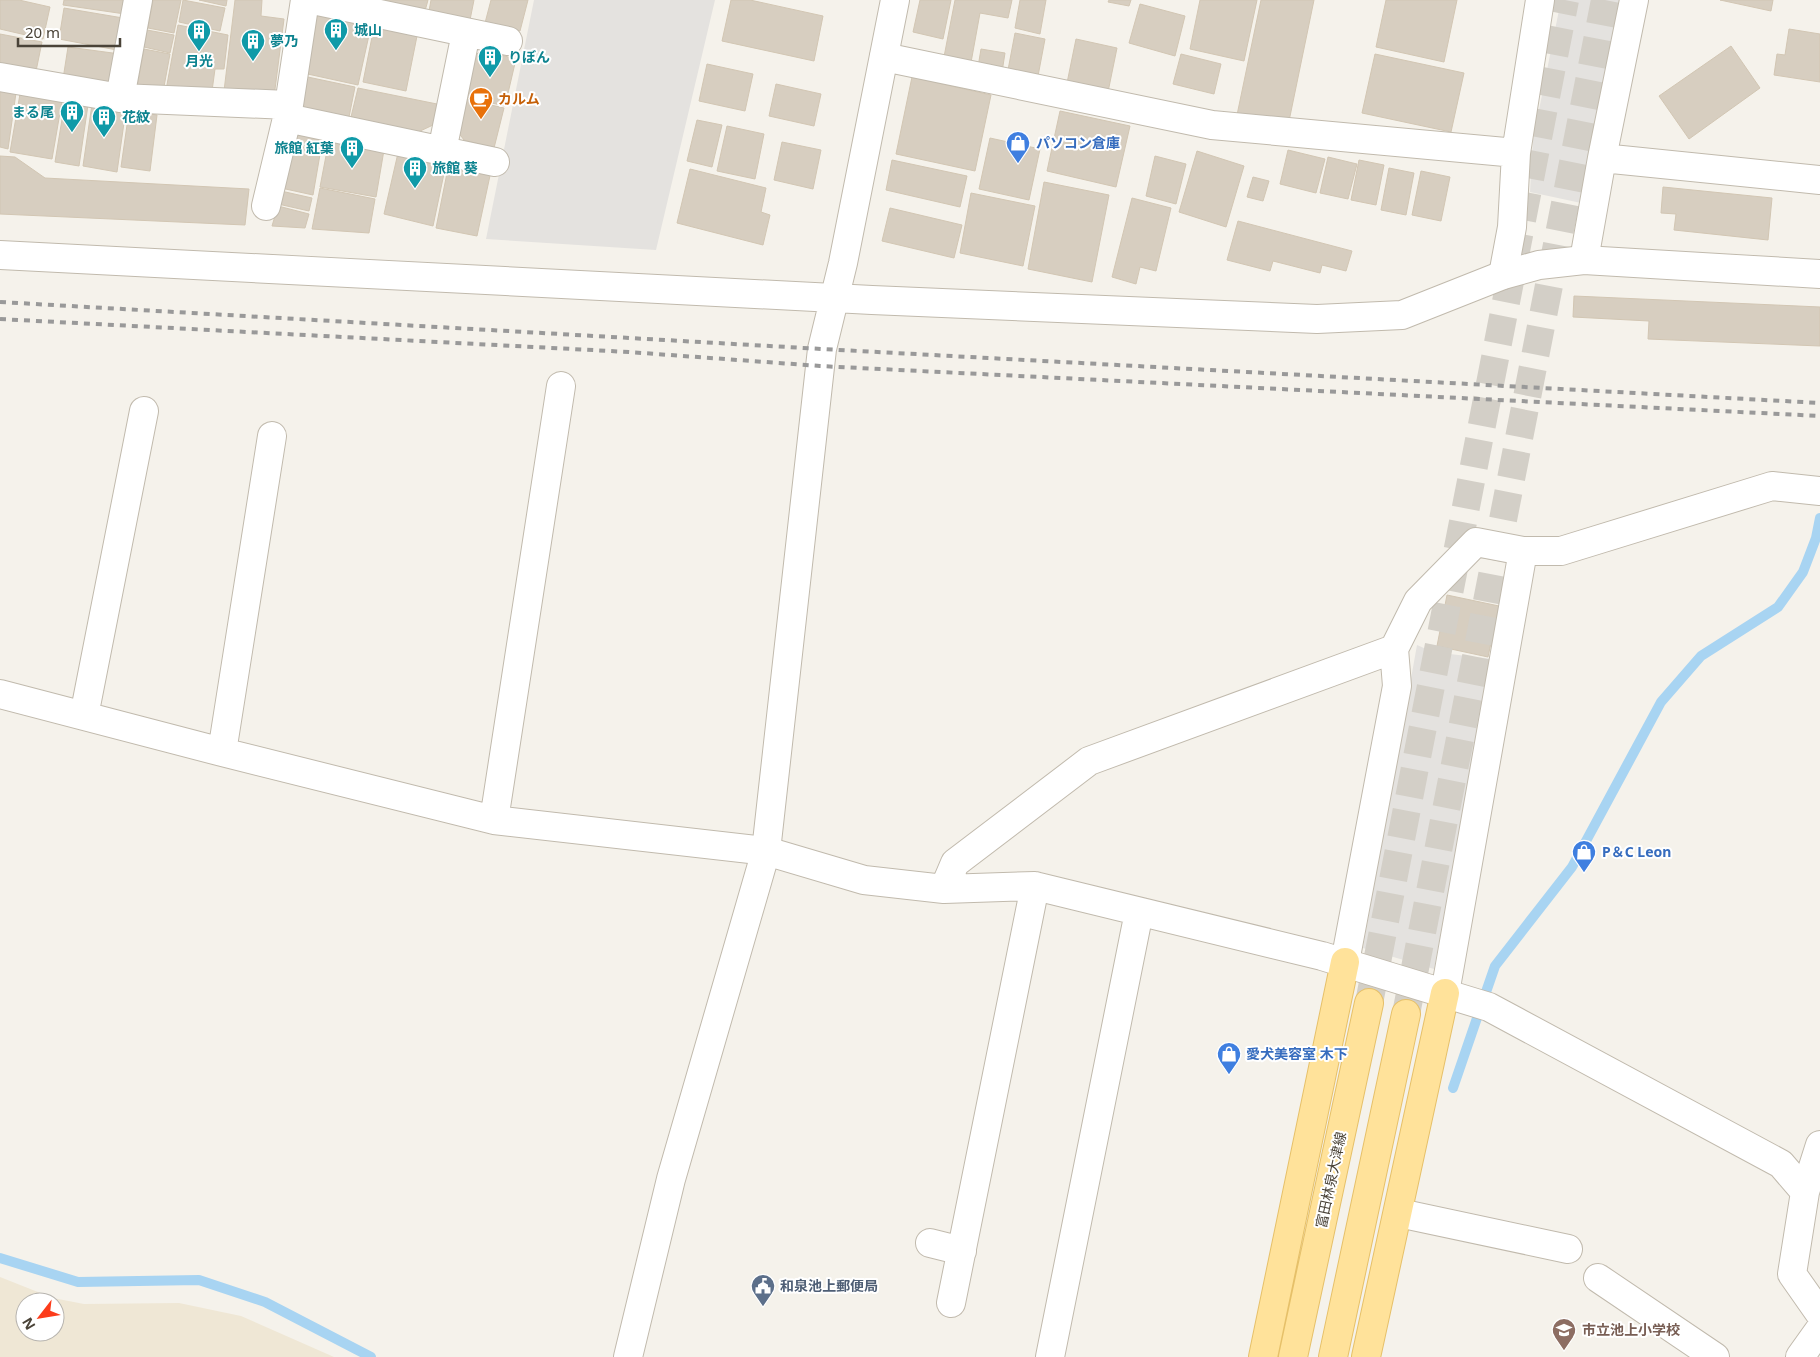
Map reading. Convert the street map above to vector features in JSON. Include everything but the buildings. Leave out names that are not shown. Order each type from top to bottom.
[{"type":"main road","points":[[1263,1357],[1345,962]]},
{"type":"main road","points":[[1366,1357],[1445,993]]},
{"type":"main road","name":"富田林泉大津線","points":[[1293,1357],[1369,1003]]},
{"type":"main road","points":[[1333,1357],[1406,1014]]},
{"type":"street","points":[[120,98],[138,0]]},
{"type":"street","points":[[266,206],[288,111],[305,0]]},
{"type":"street","points":[[314,0],[508,41]]},
{"type":"street","points":[[628,1357],[671,1179],[766,851],[820,366],[833,298],[843,263],[895,0]]},
{"type":"street","points":[[1503,275],[1512,228],[1516,153],[1540,0]]},
{"type":"street","points":[[1584,260],[1602,158],[1634,0]]},
{"type":"street","points":[[442,151],[466,33]]},
{"type":"street","points":[[884,57],[1212,125],[1516,153]]},
{"type":"street","points":[[0,77],[120,98],[288,111],[442,151],[495,162]]},
{"type":"street","points":[[1602,158],[1820,180]]},
{"type":"street","points":[[0,255],[833,298],[1317,319],[1402,316],[1503,275],[1538,266],[1584,260],[1820,274]]},
{"type":"street","points":[[494,820],[561,386]]},
{"type":"street","points":[[84,716],[144,411]]},
{"type":"street","points":[[222,752],[272,436]]},
{"type":"street","points":[[1345,962],[1397,686],[1394,649],[1418,602],[1476,542],[1523,551],[1561,551],[1772,486],[1820,492]]},
{"type":"street","points":[[1445,993],[1523,551]]},
{"type":"street","points":[[944,889],[955,863],[1089,761],[1394,649]]},
{"type":"street","points":[[0,694],[494,820],[766,851],[864,880],[944,889],[1036,886],[1345,962],[1489,1006],[1781,1164],[1805,1192]]},
{"type":"street","points":[[951,1303],[1036,886]]},
{"type":"street","points":[[1050,1357],[1139,912]]},
{"type":"street","points":[[1820,1145],[1805,1192],[1792,1274],[1820,1314]]},
{"type":"street","points":[[1399,1212],[1568,1249]]},
{"type":"street","points":[[930,1243],[962,1251]]},
{"type":"street","points":[[1598,1278],[1715,1357]]},
{"type":"street","points":[[1800,1357],[1820,1328]]},
{"type":"shaded area","points":[[534,0],[715,0],[656,250],[486,239]]},
{"type":"shaded area","points":[[1561,0],[1620,0],[1581,203],[1530,192],[1533,140]]},
{"type":"shaded area","points":[[1417,645],[1433,652],[1492,659],[1434,969],[1363,948]]},
{"type":"shaded area","points":[[0,1277],[38,1292],[15,1292],[15,1342],[65,1342],[65,1300],[84,1304],[179,1303],[241,1316],[334,1357],[0,1357]]},
{"type":"waterway","points":[[1486,992],[1495,966],[1572,867],[1661,702],[1701,656],[1778,607],[1803,572],[1816,538],[1820,518]]},
{"type":"waterway","points":[[1453,1088],[1477,1018]]},
{"type":"waterway","points":[[0,1258],[78,1282],[199,1280],[265,1302],[371,1357]]},
{"type":"tunnel","points":[[1369,1003],[1565,0]]},
{"type":"tunnel","points":[[1406,1014],[1605,0]]},
{"type":"railway","points":[[0,302],[1820,403]]},
{"type":"railway","points":[[0,319],[629,352],[820,366],[1820,416]]},
{"type":"place","name":"城山","points":[[336,51]]},
{"type":"place","name":"月光","points":[[199,52]]},
{"type":"place","name":"夢乃","points":[[253,62]]},
{"type":"place","name":"りぼん","points":[[490,78]]},
{"type":"place","name":"カルム","points":[[481,120]]},
{"type":"place","name":"まる尾","points":[[72,133]]},
{"type":"place","name":"花紋","points":[[104,138]]},
{"type":"place","name":"パソコン倉庫","points":[[1018,164]]},
{"type":"place","name":"旅館 紅葉","points":[[352,169]]},
{"type":"place","name":"旅館 葵","points":[[415,189]]},
{"type":"place","name":"P＆C Leon","points":[[1584,873]]},
{"type":"place","name":"愛犬美容室 木下","points":[[1229,1075]]},
{"type":"place","name":"和泉池上郵便局","points":[[763,1307]]},
{"type":"place","name":"市立池上小学校","points":[[1564,1351]]}]
